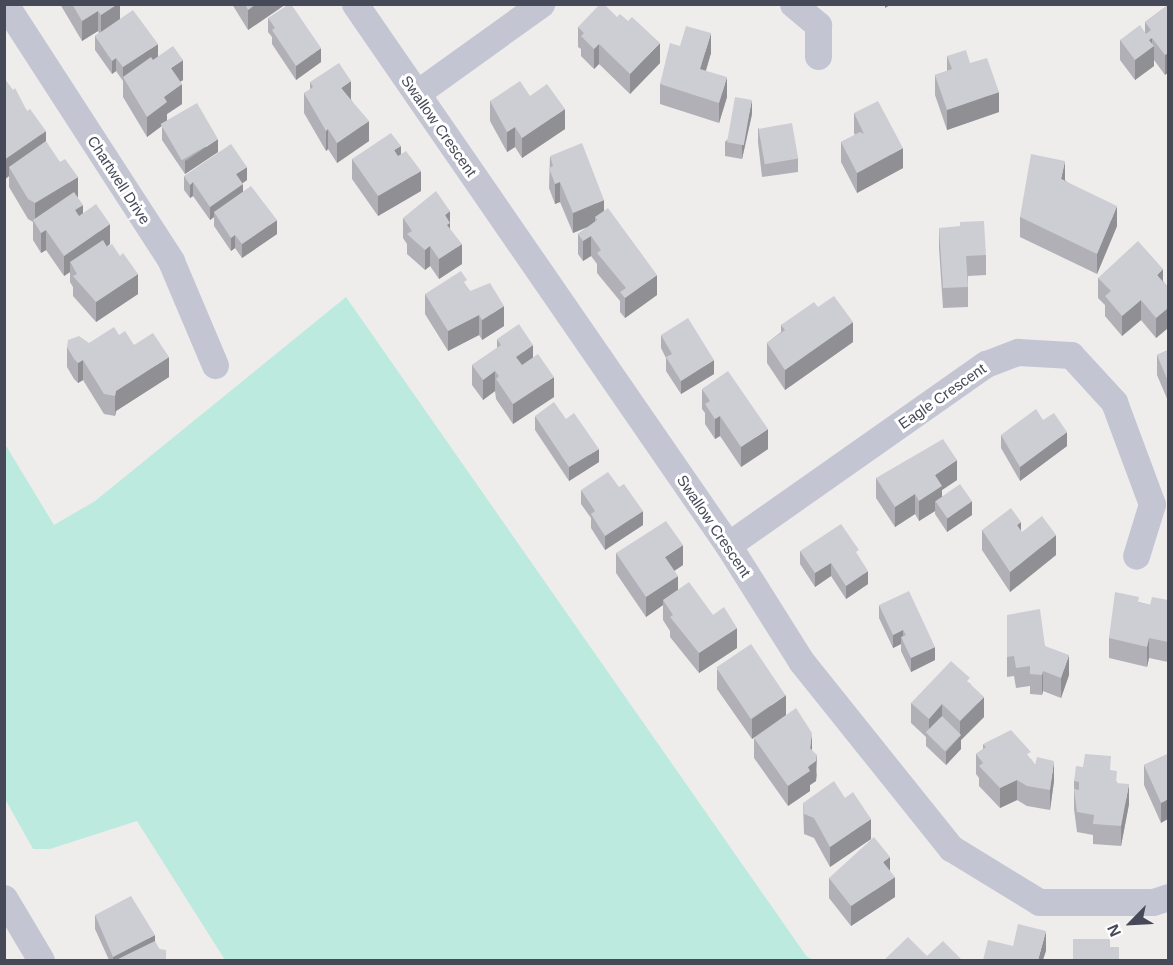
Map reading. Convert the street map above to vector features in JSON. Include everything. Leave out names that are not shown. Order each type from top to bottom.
[{"type":"street","name":"Chartwell Drive","points":[[5,4],[171,261],[215,365]]},
{"type":"street","name":"Swallow Crescent","points":[[355,4],[728,545],[801,661],[951,848],[1039,902],[1153,902],[1168,897]]},
{"type":"street","points":[[417,93],[540,4]]},
{"type":"street","points":[[793,4],[818,25],[818,56]]},
{"type":"street","name":"Eagle Crescent","points":[[728,545],[986,364],[1018,352],[1071,355],[1114,402],[1152,504],[1136,556]]},
{"type":"street","points":[[4,898],[41,960]]},
{"type":"green space","points":[[346,297],[807,957],[815,960],[225,960],[137,821],[50,849],[33,849],[5,799],[5,444],[54,525],[95,501]]},
{"type":"building","points":[[72,4],[118,4],[101,15],[98,11],[82,21]]},
{"type":"building","points":[[245,4],[256,4],[248,10]]},
{"type":"building","points":[[289,4],[321,48],[296,66],[272,30],[275,28],[268,18]]},
{"type":"building","points":[[600,4],[604,4],[617,17],[620,14],[628,21],[632,17],[660,43],[630,74],[599,44],[594,49],[581,36],[584,33],[578,27]]},
{"type":"building","points":[[1168,5],[1168,53],[1165,55],[1152,38],[1149,40],[1154,46],[1135,60],[1120,40],[1140,25],[1146,34],[1151,30],[1145,22]]},
{"type":"building","points":[[133,10],[158,44],[123,67],[116,58],[112,61],[95,36]]},
{"type":"building","points":[[686,26],[711,33],[700,69],[727,77],[719,103],[660,84],[670,43],[680,46]]},
{"type":"building","points":[[173,46],[183,60],[171,68],[182,84],[164,97],[167,102],[147,117],[123,77],[151,57],[153,60]]},
{"type":"building","points":[[966,50],[970,63],[987,58],[999,92],[947,110],[935,75],[952,69],[947,56]]},
{"type":"building","points":[[339,63],[351,81],[341,88],[369,121],[337,143],[328,129],[326,131],[304,93],[313,87],[310,82]]},
{"type":"building","points":[[4,78],[13,90],[15,88],[27,111],[30,109],[46,131],[4,160]]},
{"type":"building","points":[[520,81],[530,96],[547,84],[565,109],[522,138],[515,127],[507,132],[490,101]]},
{"type":"building","points":[[735,97],[752,100],[744,145],[727,142]]},
{"type":"building","points":[[878,101],[903,148],[857,173],[841,142],[860,132],[864,134],[854,113]]},
{"type":"building","points":[[197,103],[218,139],[182,160],[161,124]]},
{"type":"building","points":[[792,123],[798,158],[765,164],[759,129]]},
{"type":"building","points":[[391,133],[401,146],[394,150],[398,156],[406,151],[421,171],[378,196],[352,159]]},
{"type":"building","points":[[46,141],[60,162],[65,159],[78,177],[35,203],[28,199],[9,167]]},
{"type":"building","points":[[582,143],[604,200],[573,213],[560,182],[555,184],[549,168],[553,166],[550,156]]},
{"type":"building","points":[[231,144],[247,167],[236,174],[243,184],[210,207],[193,182],[190,185],[184,176]]},
{"type":"building","points":[[1031,154],[1065,161],[1061,179],[1117,206],[1097,254],[1020,217]]},
{"type":"building","points":[[251,186],[277,220],[242,244],[235,235],[231,238],[214,212]]},
{"type":"building","points":[[436,191],[450,211],[445,215],[450,223],[447,225],[462,244],[439,259],[430,246],[425,250],[407,234],[412,231],[403,218]]},
{"type":"building","points":[[74,192],[83,205],[75,210],[79,216],[96,204],[110,224],[64,256],[46,230],[41,233],[33,220]]},
{"type":"building","points":[[608,208],[657,275],[625,298],[620,292],[626,288],[597,253],[601,250],[591,236],[583,241],[578,234],[597,220],[595,217]]},
{"type":"building","points":[[984,221],[986,255],[966,256],[968,287],[943,288],[939,228],[960,226],[960,222]]},
{"type":"building","points":[[103,240],[107,247],[112,244],[120,256],[123,253],[138,274],[96,302],[73,276],[77,274],[70,262]]},
{"type":"building","points":[[1138,241],[1163,269],[1157,275],[1168,287],[1168,308],[1156,318],[1141,300],[1122,316],[1105,296],[1111,291],[1098,278]]},
{"type":"building","points":[[461,271],[470,291],[490,283],[504,306],[482,320],[479,315],[448,331],[425,294]]},
{"type":"building","points":[[834,296],[853,322],[785,370],[767,343],[785,330],[781,325],[814,302],[818,307]]},
{"type":"building","points":[[688,318],[714,360],[681,381],[666,357],[672,354],[661,335]]},
{"type":"building","points":[[519,324],[533,345],[516,357],[522,365],[538,354],[554,377],[513,404],[496,379],[499,376],[495,371],[483,380],[472,365],[501,345],[497,339]]},
{"type":"building","points":[[114,327],[119,335],[125,331],[134,345],[153,333],[169,357],[116,391],[115,396],[104,394],[83,360],[78,363],[67,347],[68,340],[79,336],[89,343]]},
{"type":"building","points":[[1168,350],[1168,381],[1157,355]]},
{"type":"building","points":[[728,371],[768,429],[741,447],[720,416],[715,419],[705,404],[710,401],[702,389]]},
{"type":"building","points":[[554,402],[566,419],[574,413],[599,449],[569,467],[535,416]]},
{"type":"building","points":[[1036,409],[1043,420],[1054,413],[1067,432],[1020,467],[1001,435]]},
{"type":"building","points":[[943,439],[957,460],[935,475],[942,486],[919,501],[915,494],[895,507],[876,478]]},
{"type":"building","points":[[608,472],[619,487],[624,484],[643,511],[605,536],[591,514],[595,511],[581,490]]},
{"type":"building","points":[[960,484],[972,501],[947,518],[935,501]]},
{"type":"building","points":[[1011,508],[1021,522],[1017,525],[1022,532],[1042,516],[1056,535],[1010,572],[982,530]]},
{"type":"building","points":[[666,521],[683,545],[665,557],[678,576],[646,597],[616,553]]},
{"type":"building","points":[[841,524],[859,550],[856,552],[868,571],[846,586],[831,563],[815,573],[800,551]]},
{"type":"building","points":[[689,582],[713,615],[724,607],[737,628],[699,653],[670,617],[673,615],[663,600]]},
{"type":"building","points":[[909,591],[935,647],[911,658],[901,637],[906,635],[903,630],[893,635],[879,605]]},
{"type":"building","points":[[1115,592],[1139,597],[1138,602],[1150,605],[1152,597],[1168,600],[1168,642],[1149,638],[1147,647],[1109,638]]},
{"type":"building","points":[[1040,609],[1045,646],[1069,655],[1061,678],[1043,671],[1042,675],[1030,674],[1030,666],[1016,668],[1014,656],[1007,657],[1007,615]]},
{"type":"building","points":[[751,644],[786,695],[751,719],[716,667]]},
{"type":"building","points":[[951,661],[970,678],[967,681],[984,697],[960,721],[942,704],[929,719],[911,703]]},
{"type":"building","points":[[796,708],[812,733],[810,748],[817,755],[816,761],[808,767],[810,771],[788,786],[754,738]]},
{"type":"building","points":[[942,716],[961,735],[945,751],[926,732]]},
{"type":"building","points":[[1011,730],[1031,752],[1027,754],[1035,765],[1037,757],[1054,761],[1050,790],[1027,786],[1017,780],[1000,788],[979,766],[983,763],[976,754],[986,747],[983,744]]},
{"type":"building","points":[[1085,754],[1111,756],[1110,770],[1117,771],[1116,783],[1129,784],[1121,826],[1093,824],[1094,815],[1077,812],[1074,789],[1079,790],[1079,782],[1074,781],[1076,766],[1083,767]]},
{"type":"building","points":[[1168,754],[1168,799],[1161,803],[1144,765]]},
{"type":"building","points":[[834,781],[845,798],[853,792],[871,819],[830,847],[814,818],[804,814],[803,803]]},
{"type":"building","points":[[874,837],[890,857],[883,862],[895,877],[851,906],[829,878]]},
{"type":"building","points":[[131,896],[155,935],[113,957],[95,915]]},
{"type":"building","points":[[1018,924],[1046,931],[1038,960],[983,960],[988,940],[1013,946]]},
{"type":"building","points":[[908,937],[927,956],[943,941],[962,960],[884,960]]},
{"type":"building","points":[[1073,939],[1110,939],[1110,947],[1119,947],[1119,960],[1073,960]]},
{"type":"building","points":[[155,941],[159,949],[166,950],[166,960],[116,960]]}]
